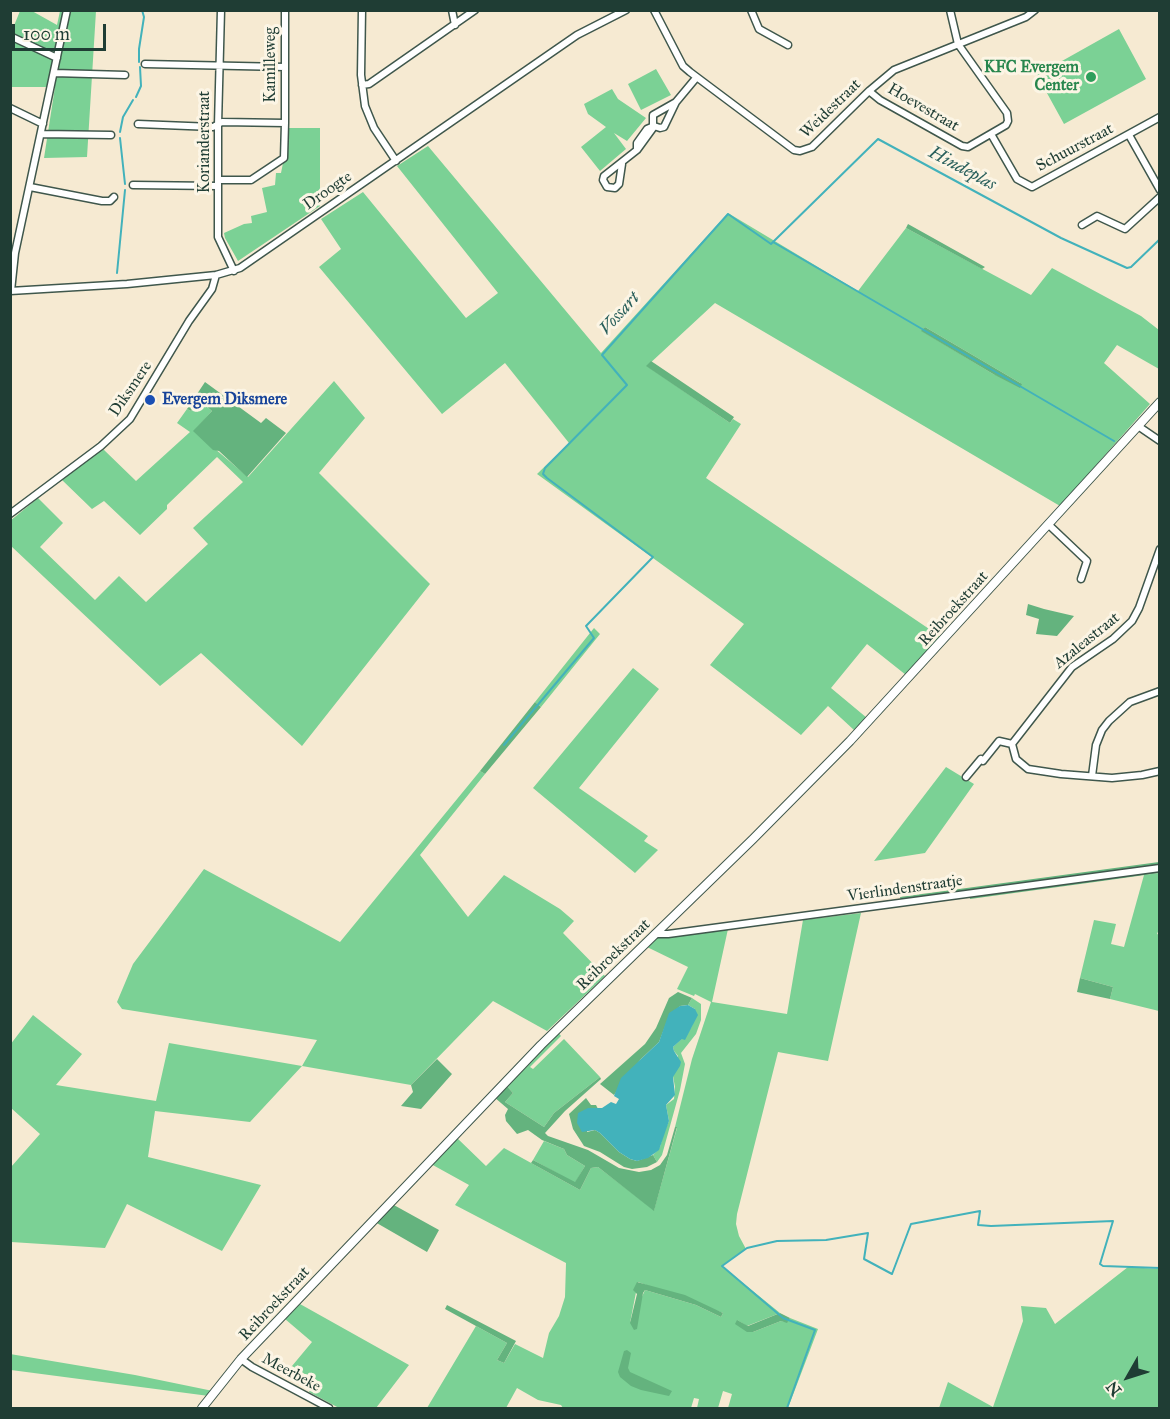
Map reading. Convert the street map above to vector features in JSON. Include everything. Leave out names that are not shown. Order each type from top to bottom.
[{"type":"street","points":[[11,291],[19,232],[67,10]]},
{"type":"street","name":"Korianderstraat","points":[[221,10],[218,237],[234,271]]},
{"type":"street","name":"Kamilleweg","points":[[138,124],[213,127],[222,122],[285,123],[285,10]]},
{"type":"street","points":[[362,10],[362,85],[365,106],[371,122],[396,161]]},
{"type":"street","points":[[452,10],[455,25]]},
{"type":"street","points":[[362,85],[369,84],[475,10]]},
{"type":"street","name":"Droogte","points":[[11,291],[128,284],[234,271],[577,35],[626,10]]},
{"type":"street","name":"Weidestraat","points":[[654,10],[683,66],[696,78],[794,150],[800,152],[812,147],[869,91],[894,70],[1026,17],[1035,10]]},
{"type":"street","points":[[751,10],[759,29],[788,45]]},
{"type":"street","name":"Hoevestraat","points":[[869,91],[880,100],[962,146],[968,147],[1006,125],[1007,113],[958,44],[950,10]]},
{"type":"street","points":[[10,36],[57,58]]},
{"type":"street","points":[[146,64],[285,67]]},
{"type":"street","points":[[54,74],[125,75]]},
{"type":"street","points":[[622,164],[637,150],[635,148],[637,143],[647,129],[654,126],[664,127],[676,102],[696,78]]},
{"type":"street","points":[[654,126],[652,115],[676,102]]},
{"type":"street","points":[[10,108],[43,124]]},
{"type":"street","name":"Schuurstraat","points":[[991,134],[1017,178],[1032,187],[1160,117]]},
{"type":"street","points":[[133,185],[251,180],[284,158],[285,123]]},
{"type":"street","points":[[41,134],[111,135]]},
{"type":"street","points":[[1129,135],[1160,190]]},
{"type":"street","points":[[30,187],[102,201],[110,201],[114,197]]},
{"type":"street","points":[[1082,225],[1097,216],[1125,229],[1160,197]]},
{"type":"street","points":[[10,231],[19,232]]},
{"type":"street","name":"Diksmere","points":[[10,513],[101,446],[130,419],[189,321],[212,289],[216,275]]},
{"type":"street","name":"Reibroekstraat","points":[[202,1408],[241,1359],[526,1060],[850,741],[1160,402]]},
{"type":"street","points":[[1138,426],[1160,441]]},
{"type":"street","points":[[1049,525],[1087,561],[1081,579]]},
{"type":"street","name":"Azaleastraat","points":[[966,777],[999,741],[1012,744],[1072,667],[1113,639],[1132,621],[1139,608],[1160,549]]},
{"type":"street","points":[[1092,776],[1096,745],[1108,721],[1130,702],[1160,691]]},
{"type":"street","points":[[1012,744],[1016,759],[1028,769],[1112,778],[1160,771]]},
{"type":"street","name":"Vierlindenstraatje","points":[[655,934],[1160,868]]},
{"type":"street","name":"Meerbeke","points":[[241,1359],[329,1408]]},
{"type":"green space","points":[[20,11],[32,11],[57,25],[60,11],[96,11],[87,157],[44,158],[55,87],[11,87],[11,33]]},
{"type":"green space","name":"KFC Evergem Center","points":[[1119,29],[1146,79],[1064,124],[1037,75]]},
{"type":"green space","points":[[656,69],[671,95],[641,110],[628,84]]},
{"type":"green space","points":[[612,89],[618,99],[646,118],[627,141],[614,133],[626,149],[600,171],[581,147],[606,127],[588,114],[584,104]]},
{"type":"green space","points":[[288,128],[320,128],[320,206],[238,261],[224,233],[252,223],[251,216],[267,212],[262,188],[275,185],[276,173],[281,173],[283,163],[287,158]]},
{"type":"green space","points":[[428,146],[601,353],[728,213],[858,291],[906,228],[1031,295],[1052,268],[1141,316],[1159,330],[1159,369],[1117,345],[1104,363],[1150,404],[1060,506],[715,303],[647,366],[730,423],[733,419],[741,424],[706,478],[941,637],[906,675],[867,644],[831,688],[867,718],[854,730],[828,706],[801,735],[710,665],[744,624],[537,474],[569,443],[505,363],[442,414],[319,267],[341,249],[321,219],[363,192],[466,318],[498,293],[397,166]],"holes":[[[925,327],[1022,384],[993,374],[922,331]]]},
{"type":"green space","points":[[908,224],[985,267],[982,269],[906,228]]},
{"type":"green space","points":[[925,327],[1022,384],[1020,388],[921,331]]},
{"type":"green space","points":[[651,361],[734,417],[730,423],[646,366]]},
{"type":"green space","points":[[334,381],[365,418],[319,473],[430,584],[302,746],[201,653],[160,686],[11,546],[10,521],[38,498],[63,523],[40,547],[95,600],[119,576],[146,602],[208,544],[193,528],[243,482],[217,457],[167,505],[167,509],[140,535],[104,501],[92,509],[62,480],[102,448],[136,481],[190,432],[177,423],[187,409],[191,411],[200,401],[212,411],[194,431],[248,477]]},
{"type":"green space","points":[[205,382],[261,423],[266,418],[286,433],[247,477],[193,431],[212,411],[200,401],[191,411],[187,409]]},
{"type":"green space","points":[[1028,604],[1074,616],[1057,636],[1036,634],[1039,619],[1026,615]]},
{"type":"green space","points":[[594,628],[600,634],[541,707],[535,702]]},
{"type":"green space","points":[[633,668],[659,689],[579,788],[648,836],[644,841],[658,850],[635,873],[533,788]]},
{"type":"green space","points":[[535,702],[541,707],[485,774],[480,771]]},
{"type":"green space","points":[[946,767],[974,784],[925,853],[874,861]]},
{"type":"green space","points":[[480,771],[485,774],[420,855],[468,917],[504,875],[560,909],[574,921],[563,933],[605,976],[547,1031],[493,1001],[411,1085],[302,1066],[317,1040],[122,1009],[117,1002],[133,964],[204,869],[340,942]]},
{"type":"green space","points":[[1159,862],[1159,873],[970,899],[968,891],[901,901],[900,897]]},
{"type":"green space","points":[[1159,873],[1160,927],[1157,934],[1160,935],[1159,1011],[1110,999],[1113,987],[1080,978],[1094,920],[1116,924],[1111,944],[1124,947],[1144,875]]},
{"type":"green space","points":[[861,913],[828,1061],[778,1052],[737,1214],[736,1224],[739,1236],[746,1249],[722,1266],[780,1313],[747,1326],[737,1320],[753,1332],[781,1321],[787,1322],[790,1318],[818,1329],[788,1408],[728,1408],[732,1394],[723,1391],[718,1408],[697,1408],[699,1399],[694,1398],[691,1408],[563,1408],[561,1405],[538,1400],[517,1388],[506,1408],[427,1408],[476,1326],[507,1343],[497,1360],[504,1363],[515,1344],[543,1358],[549,1333],[559,1316],[565,1297],[566,1263],[455,1205],[469,1185],[431,1164],[456,1137],[486,1166],[504,1148],[580,1190],[591,1168],[598,1167],[654,1210],[677,1128],[675,1127],[692,1059],[711,1002],[677,989],[688,967],[647,947],[656,938],[728,929],[712,1002],[787,1014],[803,920]],"holes":[[[638,1282],[723,1313],[721,1317],[696,1305],[645,1290],[630,1323]]]},
{"type":"green space","points":[[1080,978],[1113,987],[1110,999],[1077,992]]},
{"type":"green space","points":[[678,992],[692,998],[688,1005],[680,1006],[666,1024],[659,1042],[641,1059],[614,1095],[600,1084],[645,1044],[656,1028],[669,998]]},
{"type":"green space","points":[[692,998],[701,1004],[701,1020],[696,1034],[681,1053],[685,1064],[680,1090],[662,1155],[657,1162],[653,1155],[660,1147],[669,1121],[666,1105],[674,1099],[673,1076],[678,1056],[673,1047],[692,1026],[695,1009],[688,1005]]},
{"type":"green space","points":[[33,1015],[82,1054],[56,1085],[156,1101],[169,1043],[302,1066],[250,1122],[155,1111],[148,1157],[261,1185],[222,1251],[127,1204],[105,1248],[11,1242],[11,1167],[40,1134],[11,1108],[10,1045]]},
{"type":"green space","points":[[558,1032],[561,1036],[530,1067],[533,1069],[564,1039],[600,1077],[554,1113],[544,1127],[505,1102],[513,1093],[506,1085]]},
{"type":"green space","points":[[437,1059],[452,1074],[421,1109],[401,1106],[413,1092],[411,1085]]},
{"type":"green space","points":[[600,1077],[601,1079],[565,1111],[545,1133],[588,1150],[619,1168],[639,1172],[651,1170],[660,1165],[667,1155],[675,1127],[677,1127],[654,1211],[598,1167],[591,1168],[580,1190],[531,1163],[533,1160],[575,1182],[585,1166],[567,1155],[564,1149],[542,1140],[528,1130],[517,1134],[506,1121],[505,1115],[508,1109],[494,1097],[506,1085],[513,1093],[505,1102],[544,1127],[554,1113]]},
{"type":"green space","points":[[586,1098],[598,1109],[588,1108],[587,1132],[595,1130],[600,1133],[619,1152],[630,1159],[637,1161],[653,1155],[657,1162],[647,1167],[632,1169],[584,1146],[573,1129],[569,1114]]},
{"type":"green space","points":[[544,1141],[564,1149],[567,1155],[585,1166],[575,1183],[533,1160]]},
{"type":"green space","points":[[392,1204],[439,1230],[427,1252],[375,1222]]},
{"type":"green space","points":[[1128,1267],[1159,1269],[1159,1408],[939,1408],[948,1382],[993,1407],[1023,1321],[1021,1306],[1046,1308],[1055,1324]]},
{"type":"green space","points":[[637,1282],[685,1295],[723,1313],[721,1317],[696,1305],[645,1290],[637,1329],[634,1330],[630,1323],[637,1294],[633,1290]]},
{"type":"green space","points":[[300,1304],[409,1365],[376,1408],[339,1408],[309,1392],[316,1381],[292,1366],[312,1342],[285,1319]]},
{"type":"green space","points":[[447,1305],[516,1341],[504,1363],[497,1360],[507,1343],[445,1309]]},
{"type":"green space","points":[[780,1313],[790,1318],[787,1323],[781,1321],[753,1332],[747,1332],[735,1324],[737,1320],[748,1326]]},
{"type":"green space","points":[[624,1351],[631,1353],[628,1368],[630,1372],[672,1391],[669,1396],[641,1390],[631,1386],[620,1377],[618,1372]]},
{"type":"green space","points":[[10,1354],[213,1391],[209,1396],[11,1370]]},
{"type":"water","points":[[688,1005],[695,1009],[698,1015],[685,1040],[682,1039],[673,1047],[681,1062],[673,1077],[675,1095],[666,1105],[669,1121],[659,1150],[648,1158],[637,1161],[619,1152],[595,1130],[582,1132],[577,1123],[578,1113],[588,1108],[602,1108],[611,1102],[616,1104],[619,1099],[614,1096],[621,1078],[659,1042],[669,1013],[680,1006]]},
{"type":"waterway","points":[[139,62],[144,17],[142,10]]},
{"type":"waterway","points":[[136,97],[141,86],[140,67]]},
{"type":"waterway","points":[[120,132],[123,117],[133,100]]},
{"type":"waterway","points":[[120,138],[125,184]]},
{"type":"waterway","name":"Hindeplas","points":[[773,242],[878,139],[1061,238],[1127,268],[1131,267],[1160,239]]},
{"type":"waterway","points":[[117,273],[125,190]]},
{"type":"waterway","name":"Vossart","points":[[504,745],[594,638],[586,626],[653,557],[547,478],[543,474],[545,468],[627,385],[602,355],[728,214],[771,244],[773,242],[1114,441]]},
{"type":"waterway","points":[[787,1408],[815,1330],[783,1318],[722,1266],[747,1248],[777,1241],[826,1240],[868,1233],[864,1259],[892,1274],[911,1224],[980,1211],[978,1225],[1113,1221],[1100,1264],[1160,1268]]},
{"type":"place","name":"KFC Evergem Center","points":[[1091,77]]},
{"type":"place","name":"Evergem Diksmere","points":[[150,400]]}]
